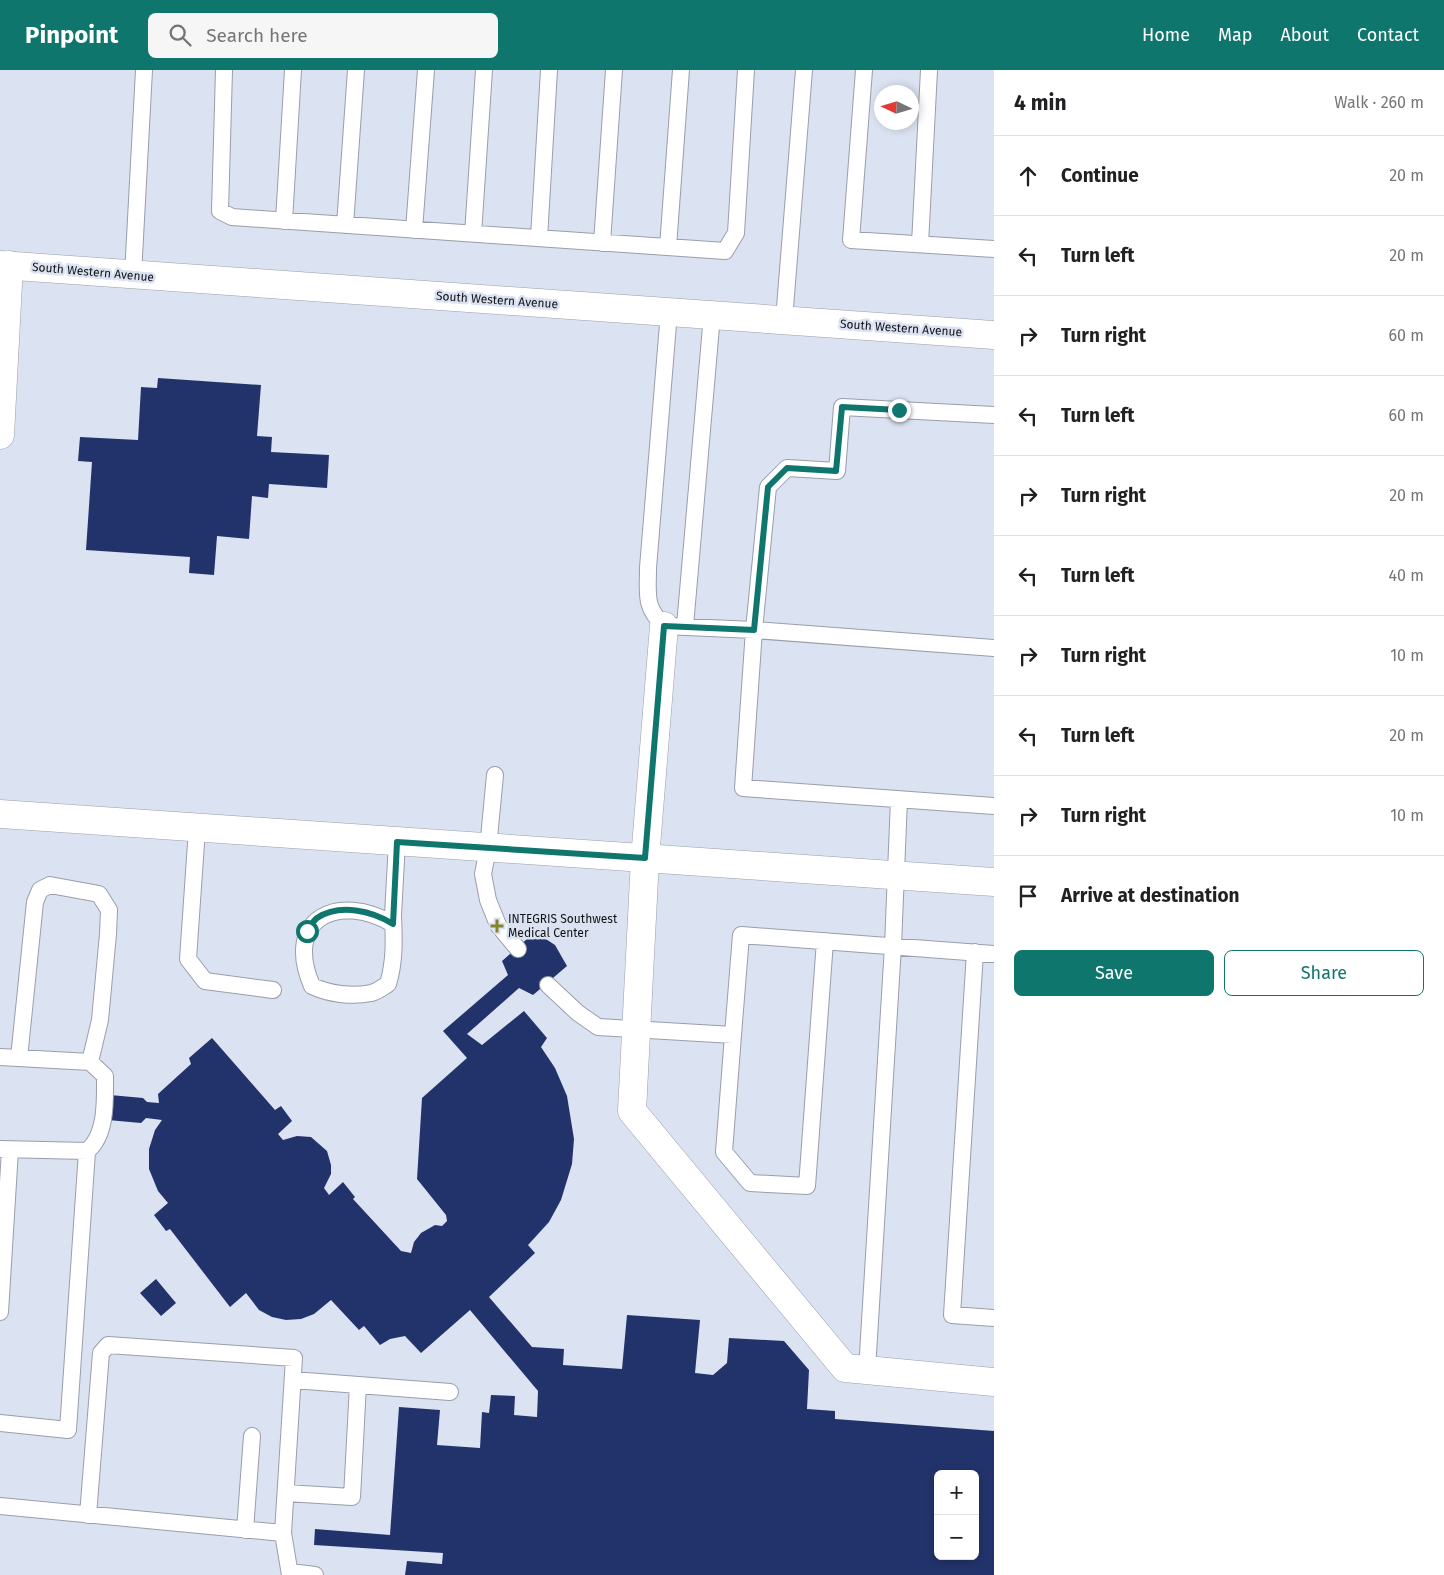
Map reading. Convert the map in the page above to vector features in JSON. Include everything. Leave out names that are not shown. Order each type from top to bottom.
[{"type":"street","name":"South Western Avenue","points":[[5,265],[133,276],[994,335]]},
{"type":"street","points":[[0,435],[5,265]]},
{"type":"street","points":[[674,626],[645,858],[632,1111],[845,1368],[994,1382]]},
{"type":"street","points":[[0,814],[197,829],[994,882]]},
{"type":"lane","points":[[133,276],[144,70]]},
{"type":"lane","points":[[224,70],[220,211],[232,217],[725,251],[736,233],[746,70]]},
{"type":"lane","points":[[284,221],[293,70]]},
{"type":"lane","points":[[345,225],[356,70]]},
{"type":"lane","points":[[414,230],[426,70]]},
{"type":"lane","points":[[474,234],[484,70]]},
{"type":"lane","points":[[539,238],[549,70]]},
{"type":"lane","points":[[602,243],[614,70]]},
{"type":"lane","points":[[668,247],[681,70]]},
{"type":"lane","points":[[784,320],[804,70]]},
{"type":"lane","points":[[864,70],[851,240],[994,249]]},
{"type":"lane","points":[[920,244],[929,70]]},
{"type":"lane","points":[[669,312],[648,568],[648,598],[652,614],[674,626],[994,648]]},
{"type":"lane","points":[[674,626],[712,315]]},
{"type":"lane","points":[[994,415],[842,407],[836,471],[787,468],[768,487],[754,630],[743,788],[994,806]]},
{"type":"lane","points":[[495,775],[488,848],[483,874],[488,900],[498,925],[518,949]]},
{"type":"lane","points":[[867,1370],[897,875],[899,799]]},
{"type":"lane","points":[[197,829],[188,959],[205,981],[273,990]]},
{"type":"lane","points":[[393,924],[367,912],[331,913],[316,919],[307,931],[305,951],[307,974],[312,986],[325,992],[351,994],[372,993],[388,984],[393,967],[397,842]]},
{"type":"lane","points":[[19,1058],[35,902],[40,890],[50,885],[99,894],[109,910],[100,1020],[90,1062]]},
{"type":"lane","points":[[825,941],[807,1186],[750,1183],[724,1152],[741,935],[825,941],[975,952],[994,954]]},
{"type":"lane","points":[[975,952],[952,1315],[994,1318]]},
{"type":"lane","points":[[548,984],[578,1013],[598,1027],[733,1035]]},
{"type":"lane","points":[[0,1057],[90,1062],[104,1076],[104,1110],[95,1144],[87,1151],[5,1149],[0,1312]]},
{"type":"lane","points":[[0,1423],[68,1430],[87,1151]]},
{"type":"lane","points":[[88,1515],[101,1354],[108,1346],[294,1358],[283,1533],[290,1573],[315,1575]]},
{"type":"lane","points":[[293,1380],[450,1392]]},
{"type":"lane","points":[[286,1493],[352,1497],[358,1385]]},
{"type":"lane","points":[[246,1530],[252,1436]]},
{"type":"lane","points":[[0,1506],[283,1533]]},
{"type":"building","points":[[158,378],[261,385],[257,436],[272,437],[271,452],[329,455],[327,488],[269,484],[268,498],[252,496],[249,539],[217,536],[214,575],[189,573],[190,557],[86,550],[92,462],[78,461],[80,437],[138,440],[141,387],[157,388]]},
{"type":"building","points":[[535,932],[555,945],[567,966],[533,995],[519,988],[467,1034],[482,1045],[524,1011],[547,1038],[541,1047],[555,1068],[567,1096],[574,1139],[572,1164],[561,1200],[549,1222],[528,1245],[535,1253],[489,1297],[532,1347],[564,1349],[563,1365],[622,1369],[627,1315],[700,1320],[695,1373],[713,1375],[727,1363],[729,1338],[784,1341],[809,1370],[807,1409],[835,1411],[835,1419],[994,1431],[994,1575],[405,1575],[407,1561],[442,1564],[443,1553],[314,1545],[315,1529],[390,1535],[399,1407],[440,1410],[437,1445],[480,1448],[482,1412],[489,1413],[491,1395],[515,1396],[514,1415],[537,1417],[538,1391],[470,1310],[421,1353],[405,1336],[390,1339],[380,1345],[364,1326],[359,1330],[331,1300],[314,1314],[301,1319],[286,1320],[272,1317],[259,1310],[246,1293],[230,1307],[170,1229],[166,1231],[154,1215],[168,1203],[158,1191],[149,1169],[149,1149],[155,1130],[162,1120],[146,1118],[141,1123],[108,1120],[110,1095],[143,1098],[147,1102],[159,1103],[158,1094],[191,1064],[189,1058],[212,1038],[275,1110],[281,1106],[292,1121],[278,1134],[283,1140],[297,1136],[311,1137],[327,1151],[331,1165],[331,1174],[324,1188],[329,1195],[343,1182],[355,1197],[353,1199],[401,1251],[411,1253],[414,1242],[421,1233],[435,1225],[442,1226],[447,1221],[446,1215],[417,1179],[422,1098],[467,1058],[443,1031],[508,975],[502,961]]},
{"type":"building","points":[[156,1279],[176,1303],[161,1316],[140,1293]]},
{"type":"place","name":"INTEGRIS Southwest Medical Center","points":[[497,926]]},
{"type":"route","points":[[307,931],[316,919],[331,913],[348,911],[367,912],[393,924],[397,842],[645,858],[664,626],[754,630],[768,487],[787,468],[836,471],[842,407],[899,410]]}]
